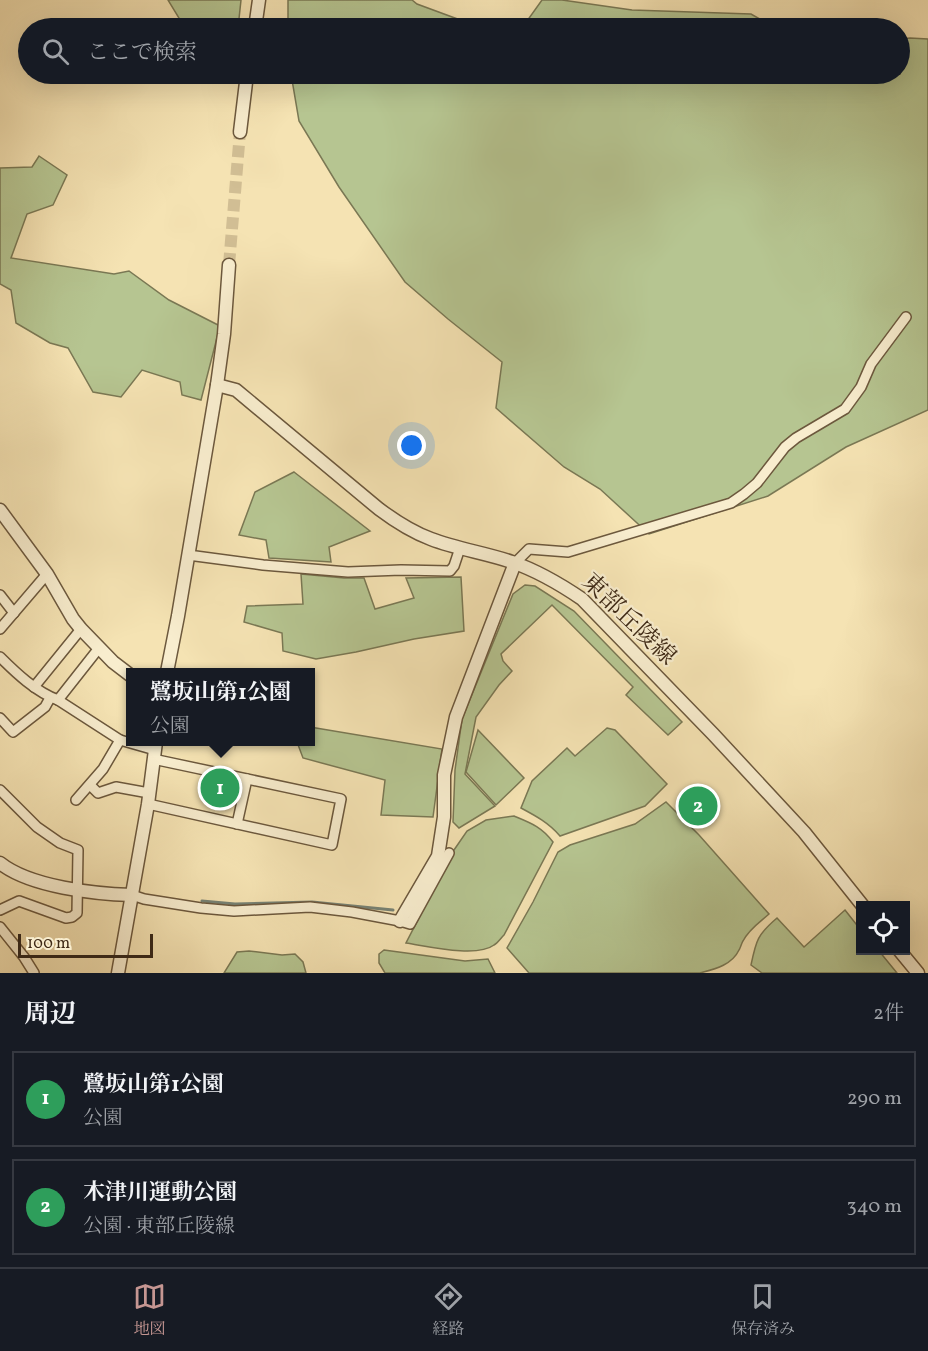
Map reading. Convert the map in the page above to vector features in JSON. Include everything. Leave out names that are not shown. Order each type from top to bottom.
[{"type":"street","points":[[256,18],[259,0]]},
{"type":"street","points":[[240,132],[246,84]]},
{"type":"street","points":[[168,668],[217,385],[224,334],[229,265]]},
{"type":"street","points":[[400,921],[438,856],[444,817],[444,775],[456,717],[515,563],[529,549],[568,552],[731,502],[744,494],[757,483],[796,438],[845,409],[861,387],[871,364],[906,317]]},
{"type":"street","name":"東部丘陵線","points":[[217,385],[236,390],[391,518],[432,539],[536,571],[582,599],[804,832],[859,901]]},
{"type":"street","points":[[0,510],[47,574],[73,619],[113,662],[126,672]]},
{"type":"street","points":[[188,555],[263,565],[348,572],[450,571],[460,548]]},
{"type":"street","points":[[0,629],[47,574]]},
{"type":"street","points":[[0,596],[14,613]]},
{"type":"street","points":[[34,687],[81,629]]},
{"type":"street","points":[[0,718],[13,732],[54,699],[99,648]]},
{"type":"street","points":[[0,657],[34,687],[126,742]]},
{"type":"street","points":[[76,800],[103,769],[120,740]]},
{"type":"street","points":[[90,785],[98,793],[116,787],[148,799],[237,824],[332,845],[341,799],[247,779],[155,750],[148,799],[118,973]]},
{"type":"street","points":[[237,824],[247,779]]},
{"type":"street","points":[[0,790],[37,827],[60,843],[78,850],[77,913],[72,917],[66,918],[19,901],[0,910]]},
{"type":"street","points":[[0,863],[35,881],[78,890],[132,895],[144,899],[234,911],[310,907],[352,912],[410,924],[449,853]]},
{"type":"street","points":[[0,927],[34,973]]},
{"type":"street","points":[[903,955],[918,973]]},
{"type":"green space","points":[[168,0],[241,0],[239,18],[179,18]]},
{"type":"green space","points":[[288,0],[412,0],[455,18],[288,18]]},
{"type":"green space","points":[[542,0],[562,0],[632,10],[751,14],[758,18],[529,18]]},
{"type":"green space","points":[[910,38],[928,39],[928,410],[846,447],[768,496],[649,534],[600,489],[564,467],[496,408],[502,362],[405,282],[339,187],[299,121],[293,84],[910,84]]},
{"type":"green space","points":[[39,156],[67,175],[53,205],[27,214],[11,258],[114,274],[129,271],[169,300],[220,326],[201,400],[182,395],[180,382],[142,370],[121,397],[93,392],[68,348],[50,343],[16,323],[11,290],[0,284],[0,168],[32,167]]},
{"type":"green space","points":[[294,472],[370,531],[329,547],[331,562],[269,558],[266,540],[239,535],[255,492]]},
{"type":"green space","points":[[301,574],[364,578],[375,609],[414,598],[406,578],[461,577],[464,631],[316,659],[283,651],[282,633],[244,622],[247,606],[303,604]]},
{"type":"green space","points":[[525,585],[535,586],[574,611],[682,722],[668,735],[626,695],[633,687],[552,605],[501,654],[503,661],[512,671],[476,717],[465,774],[495,806],[459,828],[453,822],[455,770],[462,719],[513,594]]},
{"type":"green space","points":[[315,728],[442,749],[433,817],[381,815],[385,780],[303,758],[298,746],[315,746]]},
{"type":"green space","points":[[607,728],[615,730],[667,784],[645,806],[560,836],[547,824],[521,808],[532,781],[567,748],[575,756]]},
{"type":"green space","points":[[478,730],[524,778],[496,805],[466,772]]},
{"type":"green space","points":[[666,802],[699,835],[769,914],[748,933],[732,959],[722,966],[700,973],[529,973],[507,948],[558,852],[570,845],[635,824]]},
{"type":"green space","points":[[514,816],[540,829],[553,842],[504,935],[494,945],[476,951],[451,950],[406,943],[454,850],[467,831],[486,820]]},
{"type":"green space","points":[[845,910],[856,924],[856,955],[882,955],[897,973],[762,973],[751,965],[758,939],[777,918],[804,947]]},
{"type":"green space","points":[[384,950],[465,961],[488,959],[495,973],[385,973],[379,963],[379,954]]},
{"type":"green space","points":[[237,952],[282,955],[295,954],[303,962],[306,973],[224,973]]},
{"type":"waterway","points":[[202,901],[235,904],[312,902],[393,910]]},
{"type":"tunnel","points":[[229,265],[240,132]]},
{"type":"place","name":"鷺坂山第1公園","points":[[220,788]]},
{"type":"place","name":"木津川運動公園","points":[[698,806]]}]
